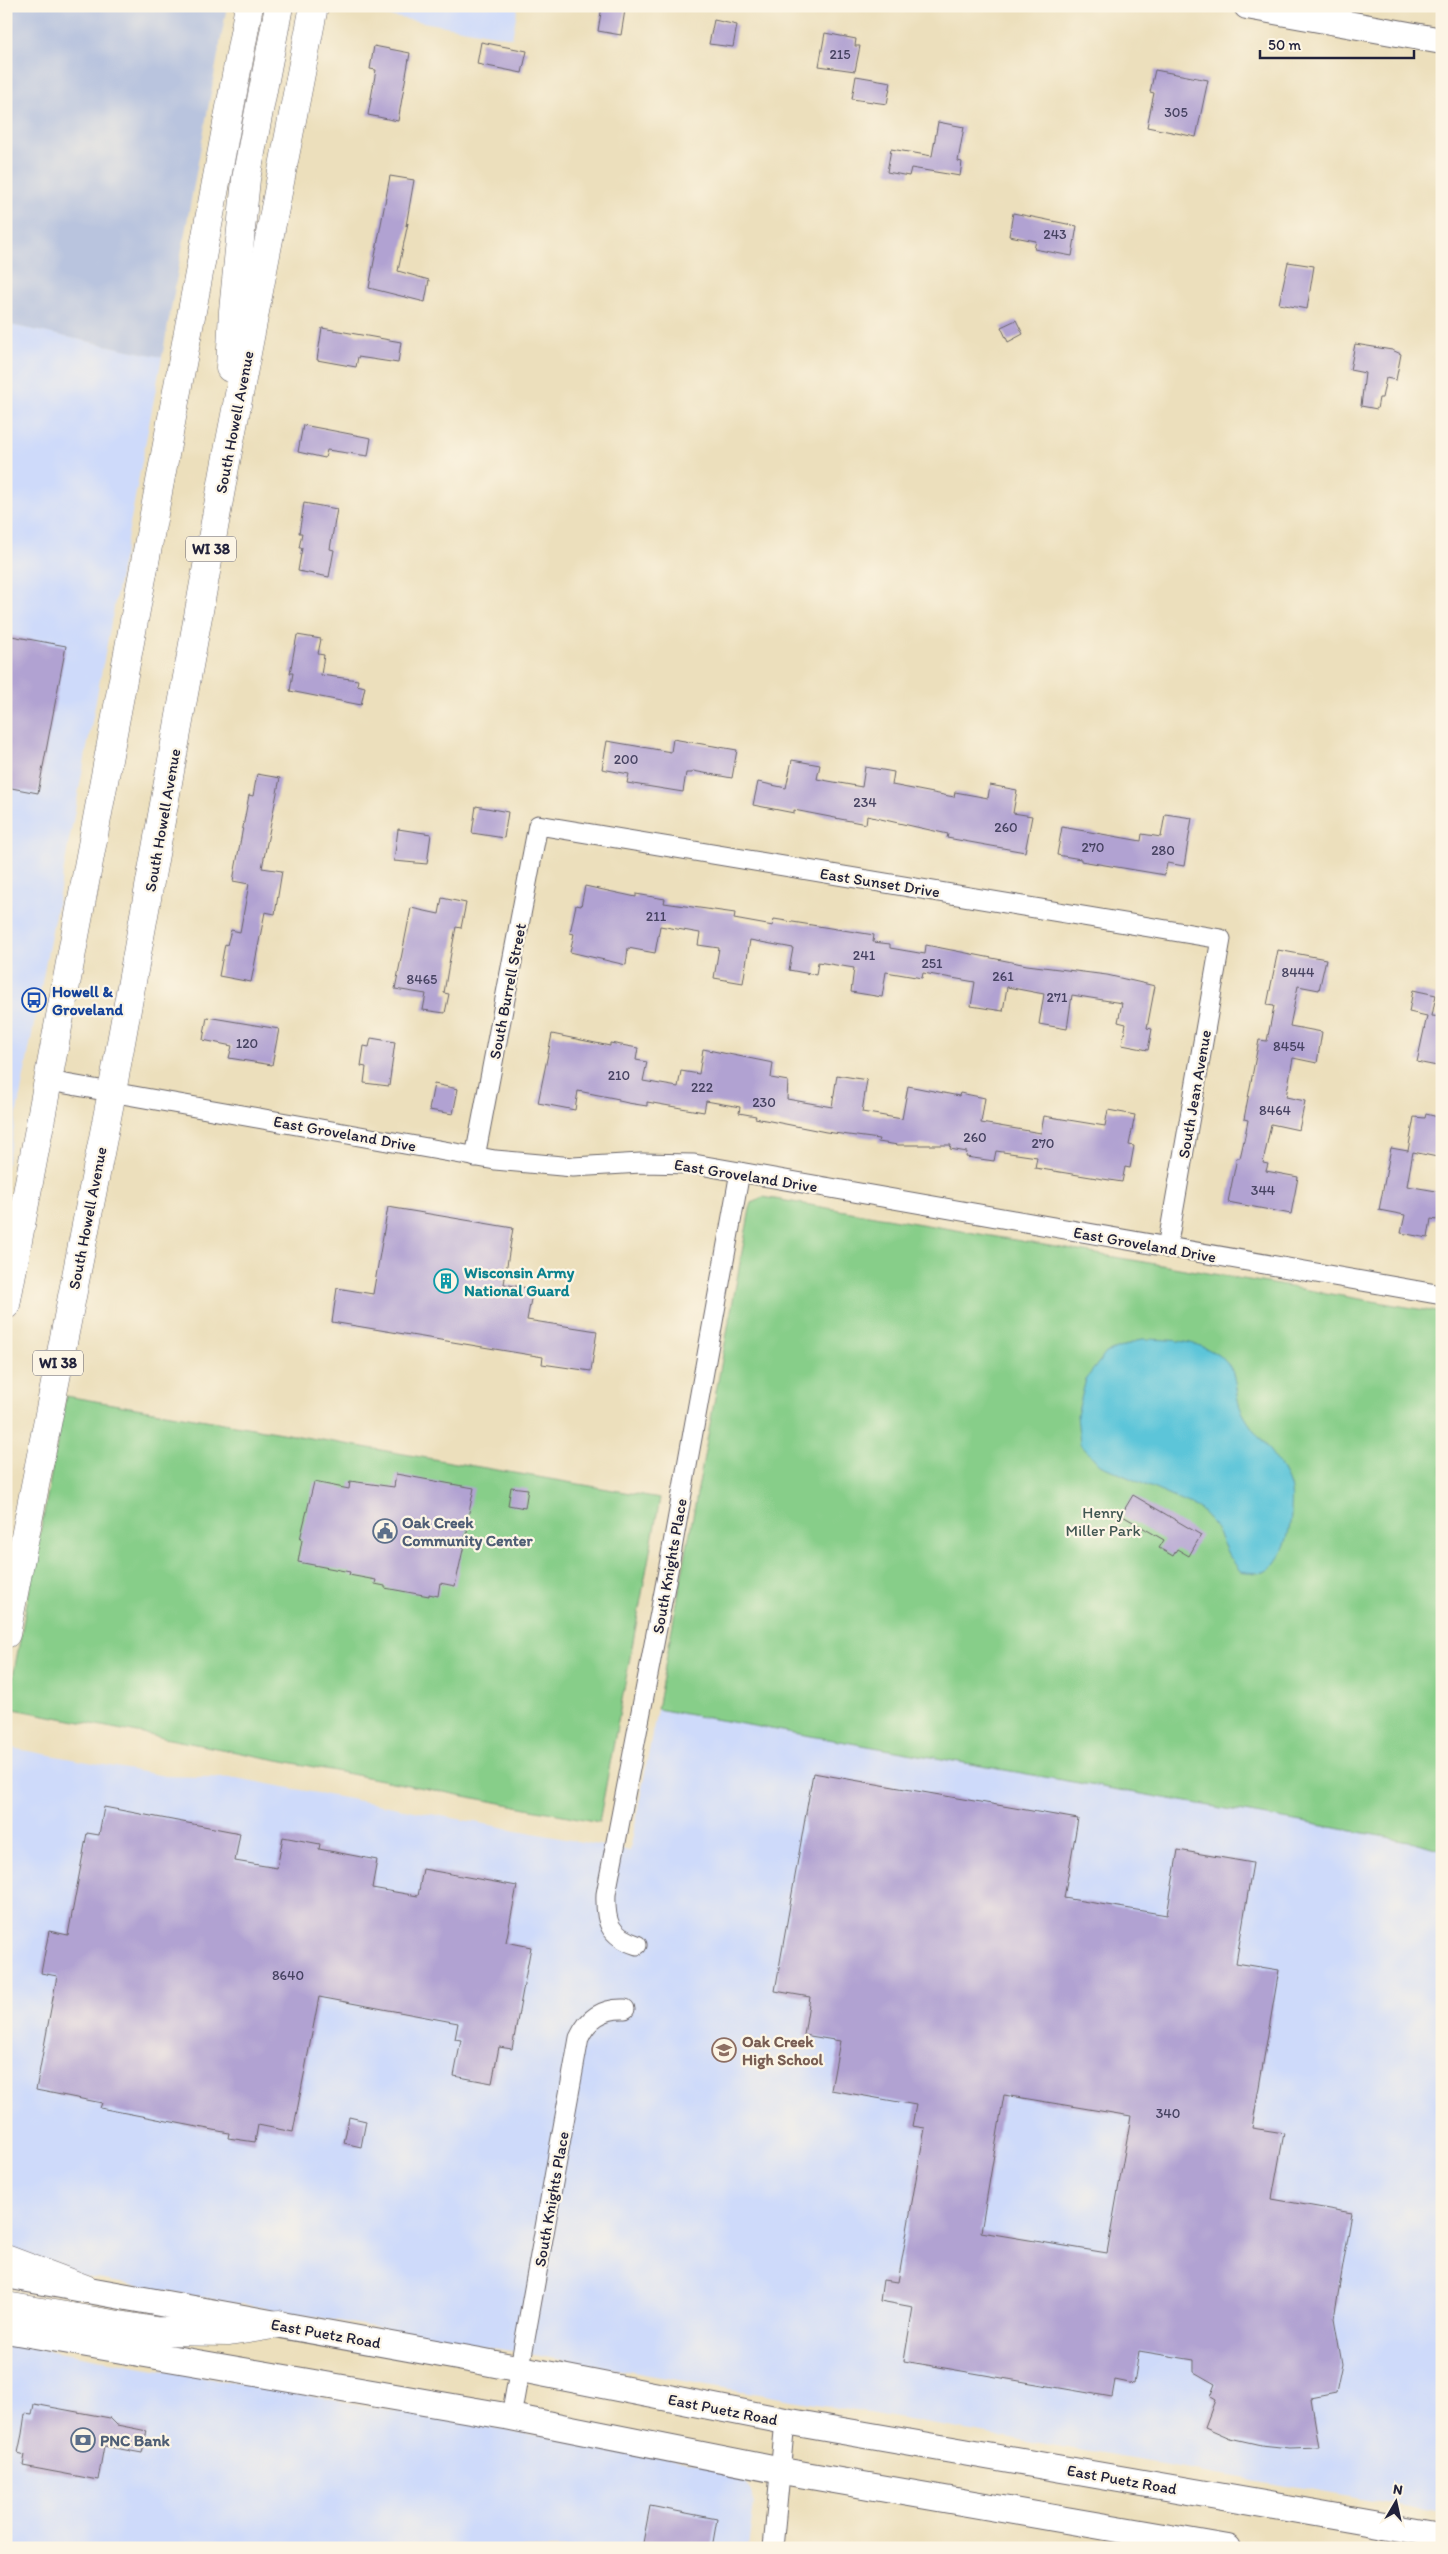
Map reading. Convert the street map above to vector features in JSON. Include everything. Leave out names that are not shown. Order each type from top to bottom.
[{"type":"main road","points":[[6,1305],[249,6]]},
{"type":"main road","points":[[226,467],[233,311],[246,179],[279,6]]},
{"type":"main road","name":"South Howell Avenue","points":[[6,1634],[112,1092],[226,467],[314,6]]},
{"type":"main road","points":[[6,2259],[86,2289]]},
{"type":"main road","points":[[6,2306],[155,2331],[229,2332],[279,2324]]},
{"type":"street","points":[[1247,6],[1442,41]]},
{"type":"street","name":"East Sunset Drive","points":[[538,825],[1221,939]]},
{"type":"street","name":"South Burrell Street","points":[[475,1157],[538,825]]},
{"type":"street","name":"South Jean Avenue","points":[[1167,1248],[1221,939]]},
{"type":"street","name":"East Groveland Drive","points":[[49,1081],[475,1157],[572,1167],[687,1164],[740,1172],[1442,1295]]},
{"type":"street","name":"South Knights Place","points":[[637,1946],[624,1941],[613,1931],[606,1916],[606,1894],[668,1571],[740,1172]]},
{"type":"street","name":"South Knights Place","points":[[511,2417],[579,2038],[585,2025],[598,2015],[612,2009],[625,2009]]},
{"type":"street","name":"East Puetz Road","points":[[6,2276],[279,2324],[785,2421],[1442,2535]]},
{"type":"street","points":[[6,2330],[511,2417],[782,2471],[1228,2548]]},
{"type":"street","points":[[773,2548],[782,2471],[785,2421]]},
{"type":"shaded area","points":[[6,6],[227,6],[162,357],[6,324]]},
{"type":"shaded area","points":[[333,6],[518,6],[512,38]]},
{"type":"shaded area","points":[[6,324],[162,357],[6,1170]]},
{"type":"shaded area","name":"Oak Creek High School","points":[[657,1709],[1415,1842],[1442,1850],[1442,2513],[81,2276],[6,2248],[6,1747],[165,1776],[236,1778],[630,1851]]},
{"type":"shaded area","points":[[6,2343],[725,2468],[744,2480],[752,2493],[754,2502],[748,2548],[6,2548]]},
{"type":"green space","name":"Henry Miller Park","points":[[763,1197],[1442,1313],[1442,1850],[1415,1842],[657,1709],[750,1209],[752,1203]]},
{"type":"green space","points":[[66,1396],[660,1498],[599,1822],[14,1709],[9,1698]]},
{"type":"water","points":[[1142,1339],[1187,1342],[1198,1345],[1218,1355],[1233,1372],[1240,1407],[1252,1428],[1283,1470],[1291,1491],[1291,1519],[1286,1542],[1274,1564],[1266,1571],[1255,1573],[1240,1571],[1228,1554],[1214,1525],[1198,1508],[1100,1465],[1080,1444],[1077,1415],[1086,1379],[1106,1353]]},
{"type":"building","points":[[602,6],[625,10],[621,35],[598,31]]},
{"type":"building","points":[[714,20],[737,25],[733,47],[709,44]]},
{"type":"building","points":[[825,33],[856,39],[855,46],[860,46],[855,71],[819,66]]},
{"type":"building","points":[[481,42],[527,51],[522,73],[477,64]]},
{"type":"building","points":[[374,46],[410,53],[398,121],[368,115],[376,70],[370,69]]},
{"type":"building","points":[[1155,70],[1208,80],[1196,137],[1147,127],[1154,93],[1150,92]]},
{"type":"building","points":[[856,76],[891,82],[887,104],[852,99]]},
{"type":"building","points":[[938,122],[964,127],[958,161],[962,162],[960,176],[911,168],[909,176],[887,172],[891,149],[932,156]]},
{"type":"building","points":[[390,176],[414,180],[406,226],[408,223],[398,271],[429,280],[425,302],[369,288]]},
{"type":"building","points":[[1013,213],[1077,226],[1072,256],[1034,249],[1036,241],[1009,236]]},
{"type":"building","points":[[1288,262],[1314,266],[1307,309],[1279,304]]},
{"type":"building","points":[[1016,320],[1023,334],[1008,342],[1001,327]]},
{"type":"building","points":[[322,328],[401,342],[398,363],[358,357],[356,367],[317,360]]},
{"type":"building","points":[[1355,344],[1392,350],[1401,354],[1396,380],[1386,378],[1382,398],[1379,398],[1377,409],[1361,406],[1365,373],[1350,370]]},
{"type":"building","points":[[303,425],[371,438],[368,456],[327,450],[325,458],[298,452]]},
{"type":"building","points":[[304,503],[337,509],[330,549],[334,550],[329,577],[298,571],[302,548],[299,548],[302,533],[299,533]]},
{"type":"building","points":[[6,635],[66,646],[38,793],[6,787]]},
{"type":"building","points":[[297,635],[321,639],[318,654],[324,655],[321,675],[358,680],[357,685],[365,687],[361,705],[290,691],[293,673],[290,673]]},
{"type":"building","points":[[673,739],[737,750],[732,778],[693,771],[692,773],[686,773],[683,792],[627,783],[629,774],[602,769],[607,741],[671,752]]},
{"type":"building","points":[[792,760],[820,765],[817,779],[862,787],[865,767],[894,772],[892,785],[954,797],[955,792],[988,798],[990,785],[1017,790],[1013,813],[1032,816],[1025,852],[947,838],[948,834],[867,816],[866,824],[794,810],[794,813],[753,805],[758,782],[786,788]]},
{"type":"building","points":[[257,774],[280,778],[262,868],[282,871],[275,914],[265,912],[251,982],[219,976],[225,944],[227,945],[231,930],[240,932],[249,884],[233,881],[249,795],[253,796]]},
{"type":"building","points":[[476,806],[508,812],[504,838],[472,833]]},
{"type":"building","points":[[1165,814],[1192,818],[1184,866],[1167,863],[1165,875],[1081,861],[1081,859],[1057,855],[1062,827],[1141,841],[1142,834],[1161,837]]},
{"type":"building","points":[[398,829],[431,834],[427,864],[394,861]]},
{"type":"building","points":[[585,886],[636,897],[636,894],[665,899],[664,903],[735,913],[734,919],[773,926],[774,919],[874,935],[873,942],[890,944],[890,948],[925,954],[926,945],[1027,965],[1107,975],[1155,986],[1147,1028],[1152,1029],[1148,1050],[1122,1045],[1126,1024],[1118,1022],[1122,1003],[1072,995],[1067,1029],[1039,1024],[1044,994],[1007,987],[1003,1011],[971,1006],[975,982],[923,973],[922,978],[886,972],[882,997],[851,992],[854,968],[818,962],[816,975],[789,970],[793,948],[750,940],[743,983],[714,978],[719,948],[698,945],[700,933],[660,926],[655,953],[628,948],[626,965],[570,952],[574,934],[570,933],[576,905],[581,906]]},
{"type":"building","points":[[442,898],[466,903],[461,928],[456,927],[444,993],[449,994],[445,1013],[423,1010],[426,994],[395,989],[411,908],[439,914]]},
{"type":"building","points":[[1278,950],[1326,959],[1319,990],[1298,986],[1290,1026],[1322,1032],[1317,1063],[1293,1058],[1286,1097],[1305,1101],[1299,1130],[1271,1124],[1263,1163],[1268,1164],[1266,1171],[1298,1177],[1291,1214],[1228,1202],[1237,1158],[1240,1158],[1245,1136],[1248,1120],[1244,1119],[1259,1040],[1267,1041],[1274,1006],[1267,1005]]},
{"type":"building","points":[[1413,990],[1436,995],[1432,1016],[1442,1017],[1442,1067],[1417,1062],[1427,1016],[1409,1012]]},
{"type":"building","points":[[207,1017],[279,1029],[272,1065],[229,1058],[232,1046],[203,1040]]},
{"type":"building","points":[[552,1034],[610,1046],[610,1043],[638,1048],[636,1060],[647,1062],[643,1081],[678,1087],[681,1071],[699,1074],[703,1049],[773,1063],[771,1078],[788,1081],[787,1099],[832,1107],[837,1075],[867,1080],[862,1112],[902,1119],[908,1086],[959,1096],[960,1093],[985,1098],[981,1123],[1041,1133],[1044,1116],[1105,1126],[1108,1110],[1135,1115],[1129,1145],[1134,1146],[1130,1168],[1125,1167],[1122,1182],[1035,1168],[1037,1157],[996,1151],[994,1161],[966,1157],[967,1152],[950,1149],[951,1145],[898,1145],[878,1142],[879,1139],[826,1132],[755,1118],[756,1116],[739,1113],[740,1107],[706,1101],[704,1112],[647,1102],[647,1106],[628,1103],[619,1101],[619,1099],[578,1091],[575,1110],[538,1103]]},
{"type":"building","points":[[371,1038],[395,1042],[389,1086],[364,1083],[366,1067],[361,1066],[364,1046],[369,1047]]},
{"type":"building","points":[[434,1084],[458,1089],[453,1114],[429,1110]]},
{"type":"building","points":[[1426,1114],[1442,1118],[1442,1158],[1413,1152],[1407,1186],[1442,1192],[1437,1220],[1431,1219],[1428,1238],[1401,1233],[1405,1215],[1379,1210],[1391,1148],[1408,1151],[1414,1117],[1425,1118]]},
{"type":"building","name":"Wisconsin Army National Guard","points":[[388,1207],[513,1228],[504,1284],[533,1289],[527,1320],[597,1331],[591,1371],[542,1364],[543,1357],[332,1322],[337,1288],[373,1294]]},
{"type":"building","name":"Oak Creek Community Center","points":[[396,1474],[474,1488],[468,1517],[470,1518],[455,1586],[440,1583],[438,1596],[429,1594],[429,1596],[385,1588],[385,1586],[375,1584],[376,1580],[349,1575],[350,1572],[298,1562],[302,1540],[300,1539],[314,1482],[349,1489],[350,1481],[394,1487]]},
{"type":"building","points":[[511,1487],[528,1489],[525,1508],[508,1505]]},
{"type":"building","points":[[1133,1495],[1201,1535],[1189,1556],[1177,1549],[1173,1556],[1159,1548],[1164,1540],[1121,1515]]},
{"type":"building","points":[[813,1773],[1078,1819],[1064,1898],[1167,1915],[1178,1850],[1253,1863],[1236,1963],[1279,1970],[1252,2128],[1284,2133],[1272,2199],[1352,2213],[1334,2318],[1342,2364],[1336,2393],[1311,2398],[1319,2447],[1290,2448],[1261,2445],[1230,2438],[1205,2427],[1215,2400],[1210,2397],[1215,2384],[1194,2372],[1194,2360],[1139,2351],[1134,2384],[1115,2380],[1112,2397],[904,2361],[913,2307],[880,2301],[883,2280],[898,2282],[925,2128],[912,2126],[916,2105],[831,2090],[840,2041],[804,2035],[810,1997],[775,1991]],"holes":[[[1004,2095],[1131,2116],[1107,2253],[981,2232]]]},
{"type":"building","points":[[104,1807],[240,1833],[235,1861],[277,1868],[283,1837],[320,1844],[319,1849],[377,1860],[372,1888],[418,1896],[423,1869],[517,1886],[506,1942],[531,1947],[512,2049],[499,2047],[492,2083],[454,2076],[461,2040],[455,2039],[458,2023],[319,1997],[293,2132],[258,2125],[255,2142],[228,2138],[229,2133],[100,2108],[102,2103],[36,2090],[57,1976],[41,1973],[49,1931],[68,1935],[87,1833],[99,1835]]},
{"type":"building","points":[[349,2117],[366,2121],[361,2147],[344,2143]]},
{"type":"building","name":"PNC Bank","points":[[34,2404],[110,2418],[117,2425],[147,2431],[142,2453],[104,2446],[98,2480],[23,2466],[25,2455],[18,2453],[25,2414],[32,2415]]},
{"type":"building","points":[[650,2506],[717,2519],[712,2548],[642,2548]]},
{"type":"place","name":"Howell & Groveland","points":[[34,1000]]},
{"type":"place","name":"Wisconsin Army National Guard","points":[[446,1281]]},
{"type":"place","name":"Oak Creek Community Center","points":[[385,1531]]},
{"type":"place","name":"Oak Creek High School","points":[[724,2050]]},
{"type":"place","name":"PNC Bank","points":[[83,2440]]}]
